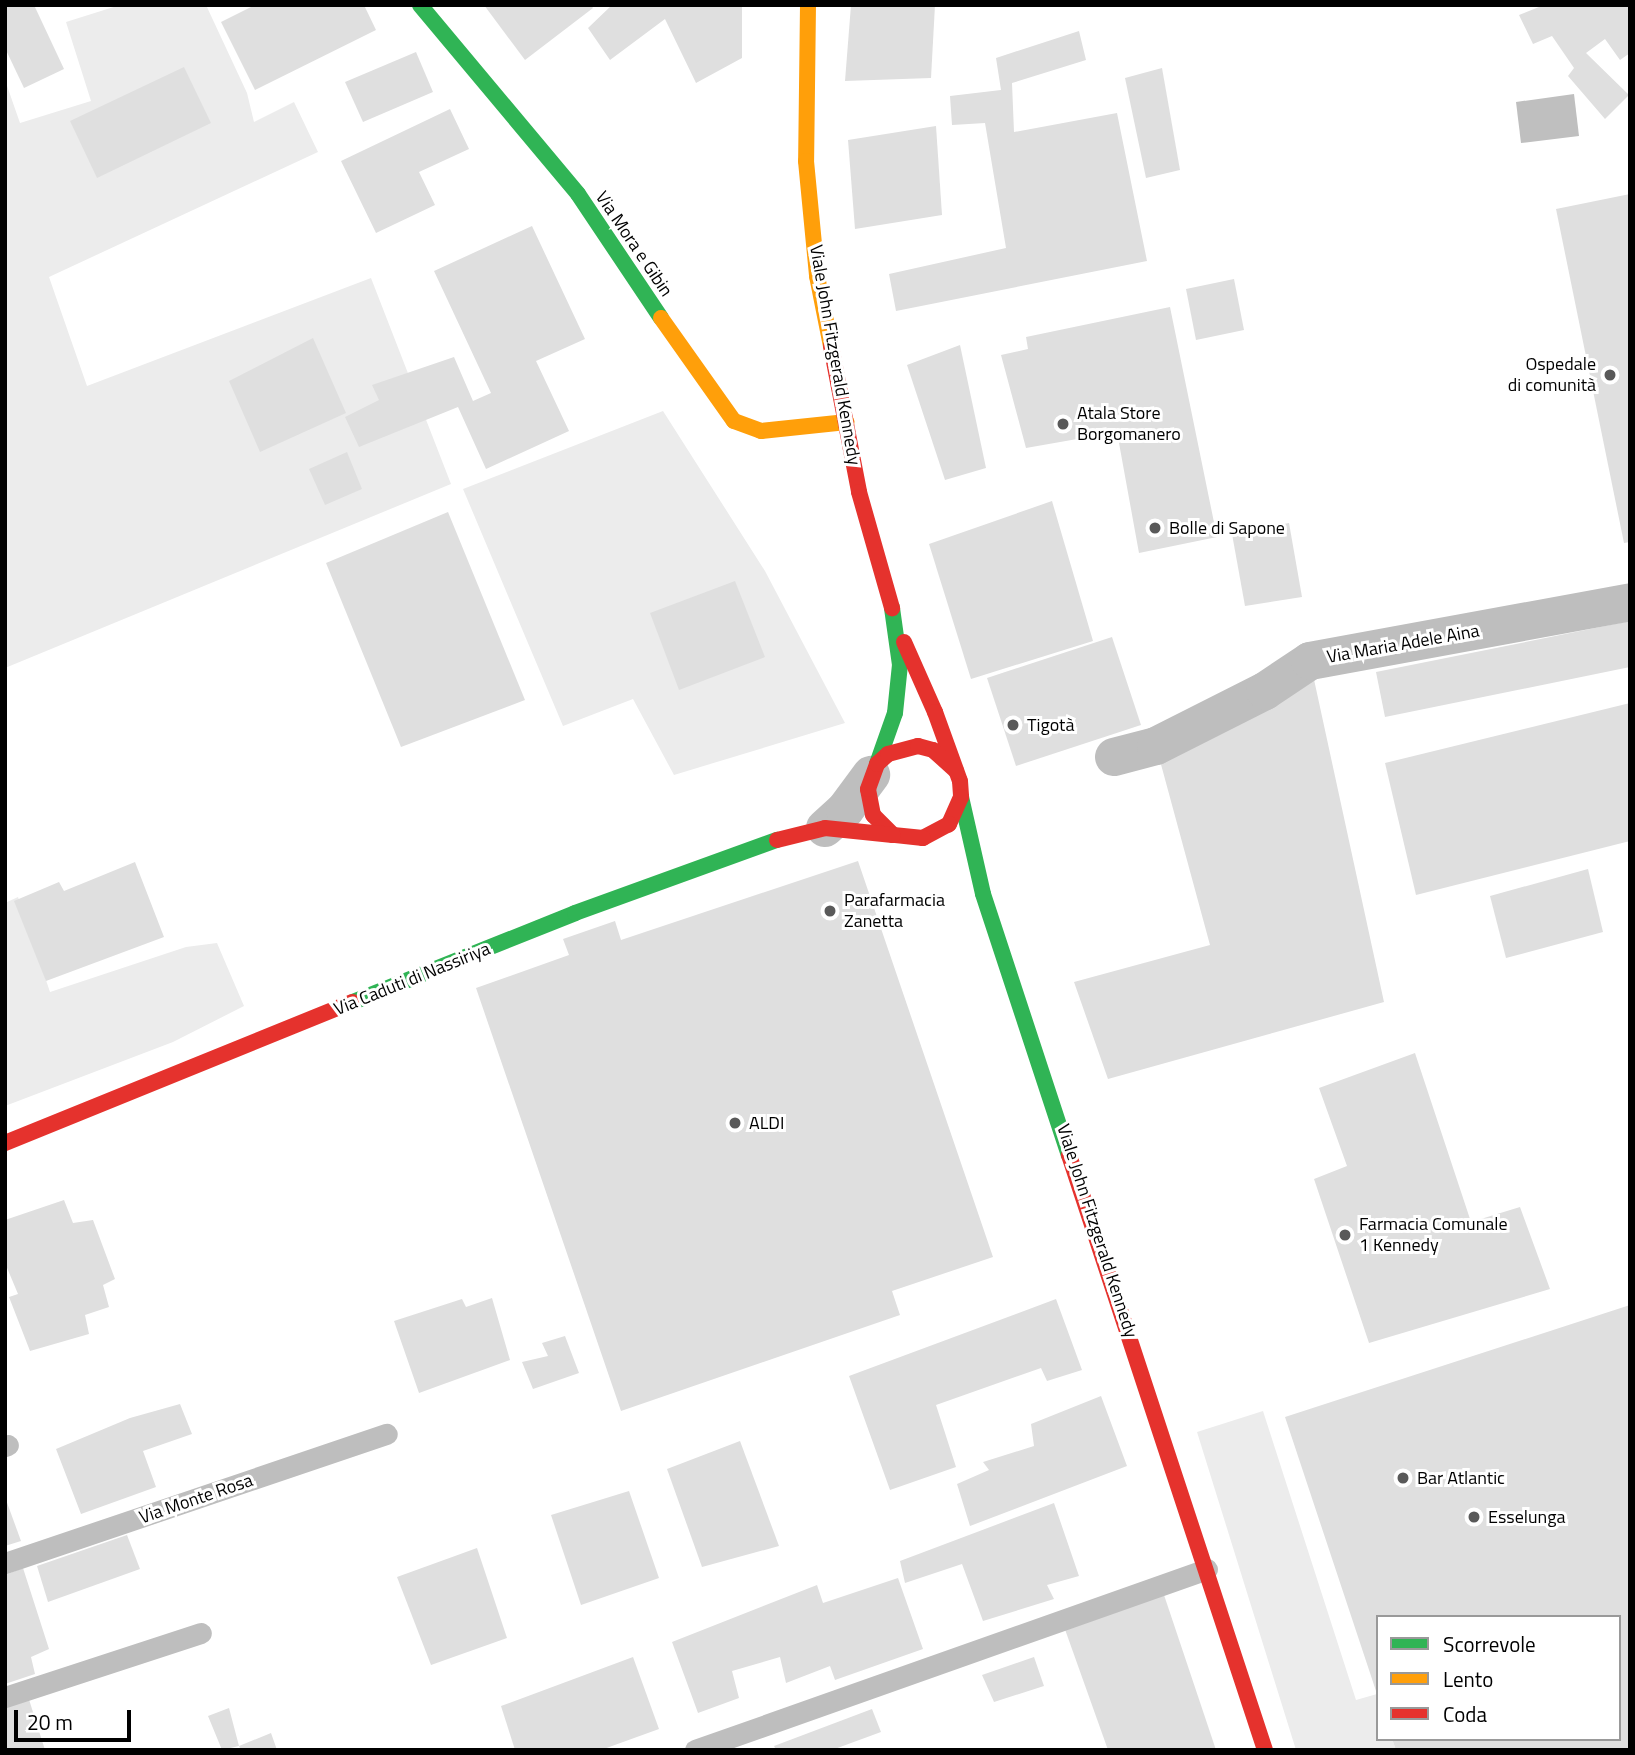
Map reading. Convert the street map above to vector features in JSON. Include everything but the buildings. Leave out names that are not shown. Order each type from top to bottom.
[{"type":"main road","name":"Via Mora e Gibin","points":[[420,5],[578,194],[728,415],[761,430],[847,422]]},
{"type":"main road","name":"Viale John Fitzgerald Kennedy","points":[[808,5],[809,187],[817,276],[859,492],[894,617],[956,771],[983,894],[1265,1750]]},
{"type":"main road","name":"Viale John Fitzgerald Kennedy","points":[[894,617],[900,665],[895,713],[868,789],[873,815],[901,837],[930,850]]},
{"type":"main road","points":[[874,769],[902,748],[918,746],[933,750],[956,771]]},
{"type":"main road","points":[[901,837],[938,834],[957,812],[961,797]]},
{"type":"main road","name":"Via Caduti di Nassiriya","points":[[5,1143],[575,913],[774,841],[825,828],[901,837]]},
{"type":"main road","name":"Viale John Fitzgerald Kennedy","points":[[960,872],[983,894]]},
{"type":"street","name":"Via Maria Adele Aina","points":[[1114,757],[1156,746],[1265,691],[1310,661],[1630,602]]},
{"type":"street","points":[[825,828],[845,810],[874,769]]},
{"type":"lane","name":"Via Monte Rosa","points":[[5,1563],[387,1434]]},
{"type":"lane","points":[[695,1750],[1207,1569]]},
{"type":"lane","points":[[5,1697],[201,1633]]},
{"type":"shaded area","points":[[120,5],[206,5],[247,93],[254,122],[294,102],[318,152],[49,277],[87,386],[371,278],[451,484],[5,668],[5,80],[20,123],[91,101],[66,22]]},
{"type":"shaded area","points":[[1574,94],[1579,136],[1521,143],[1516,102]]},
{"type":"shaded area","points":[[663,411],[765,571],[845,723],[674,775],[633,699],[563,726],[463,489]]},
{"type":"shaded area","points":[[18,897],[50,992],[186,947],[217,943],[244,1006],[173,1042],[5,1106],[5,903]]},
{"type":"shaded area","points":[[1263,1411],[1356,1700],[1376,1694],[1376,1741],[1393,1741],[1396,1750],[1296,1750],[1197,1432]]},
{"type":"traffic: fast","points":[[420,5],[578,194],[661,318]]},
{"type":"traffic: fast","points":[[877,764],[895,713],[900,665],[892,608]]},
{"type":"traffic: fast","points":[[961,797],[983,894],[1069,1155]]},
{"type":"traffic: fast","points":[[353,1002],[575,913],[777,840]]},
{"type":"traffic: slow","points":[[808,5],[806,161],[817,276],[831,346]]},
{"type":"traffic: slow","points":[[661,318],[734,421],[761,431],[847,422]]},
{"type":"traffic: jam","points":[[831,346],[859,492],[892,608]]},
{"type":"traffic: jam","points":[[904,642],[935,712],[960,781],[961,797],[949,824],[923,838],[893,835],[873,815],[868,789],[877,764],[888,754],[918,746],[933,750],[956,771]]},
{"type":"traffic: jam","points":[[777,840],[825,828],[893,835]]},
{"type":"traffic: jam","points":[[5,1143],[353,1002]]},
{"type":"traffic: jam","points":[[1069,1155],[1265,1750]]},
{"type":"place","name":"Ospedale di comunità","points":[[1610,375]]},
{"type":"place","name":"Atala Store Borgomanero","points":[[1063,424]]},
{"type":"place","name":"Bolle di Sapone","points":[[1155,528]]},
{"type":"place","name":"Tigotà","points":[[1013,725]]},
{"type":"place","name":"Parafarmacia Zanetta","points":[[830,911]]},
{"type":"place","name":"ALDI","points":[[735,1123]]},
{"type":"place","name":"Farmacia Comunale 1 Kennedy","points":[[1345,1235]]},
{"type":"place","name":"Bar Atlantic","points":[[1403,1478]]},
{"type":"place","name":"Esselunga","points":[[1474,1517]]}]
